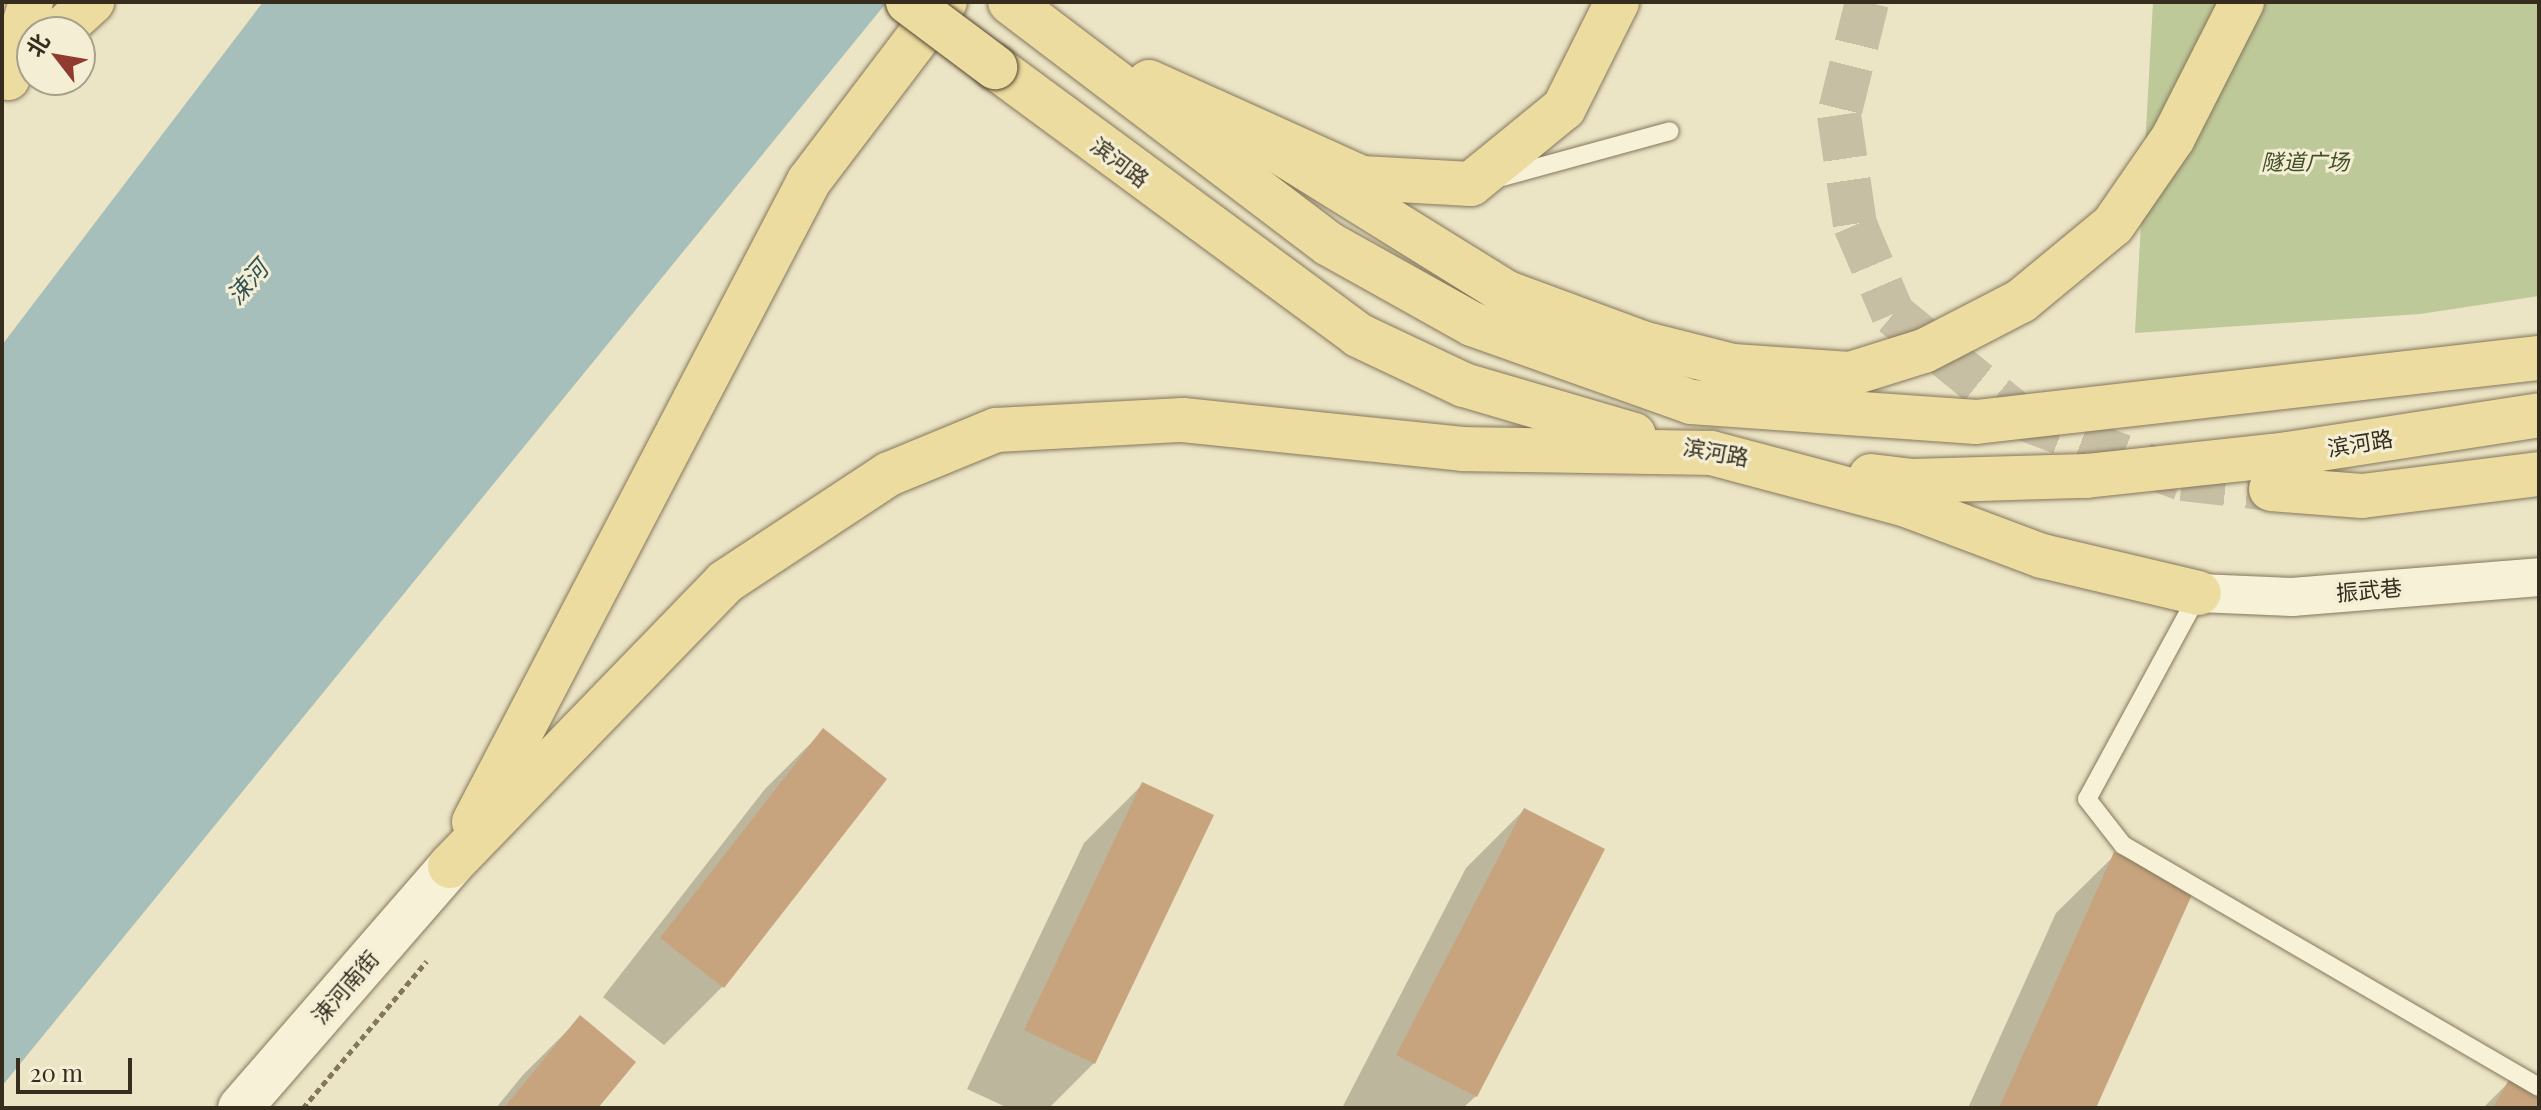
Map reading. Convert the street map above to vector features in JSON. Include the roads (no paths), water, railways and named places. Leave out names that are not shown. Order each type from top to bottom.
[{"type":"main road","points":[[14,72],[31,2]]},
{"type":"main road","points":[[77,16],[92,2]]},
{"type":"main road","name":"滨河路","points":[[908,2],[1358,335],[1464,385],[1711,453],[1913,481],[2086,476],[2288,454],[2539,415]]},
{"type":"main road","points":[[450,866],[809,181],[945,2]]},
{"type":"main road","points":[[1236,125],[1362,178],[1471,184],[1564,108],[1617,2]]},
{"type":"main road","points":[[1031,18],[1236,125],[1507,293],[1642,343],[1733,366],[1850,374],[1924,351],[2021,301],[2113,225],[2173,138],[2242,2]]},
{"type":"main road","name":"滨河路","points":[[1031,18],[1329,244],[1472,324],[1691,402],[1976,422],[2537,357]]},
{"type":"main road","points":[[450,866],[725,582],[889,474],[996,430],[1183,420],[1463,449],[1711,453],[1906,505],[2042,556],[2199,593]]},
{"type":"main road","points":[[2271,489],[2362,496],[2539,474]]},
{"type":"main road","name":"涑河南街","points":[[240,1108],[450,866]]},
{"type":"street","name":"振武巷","points":[[2199,593],[2292,597],[2539,577]]},
{"type":"lane","points":[[1471,184],[1580,161],[1670,131]]},
{"type":"lane","points":[[2199,593],[2087,799],[2123,845],[2539,1087]]},
{"type":"water","name":"涑河","points":[[263,2],[887,2],[2,1086],[2,345]]},
{"type":"tunnel","points":[[1867,2],[1839,115],[1855,225],[1893,314],[2020,417],[2182,479],[2271,489]]},
{"type":"park label","name":"隧道广场","points":[[2305,162]]}]
